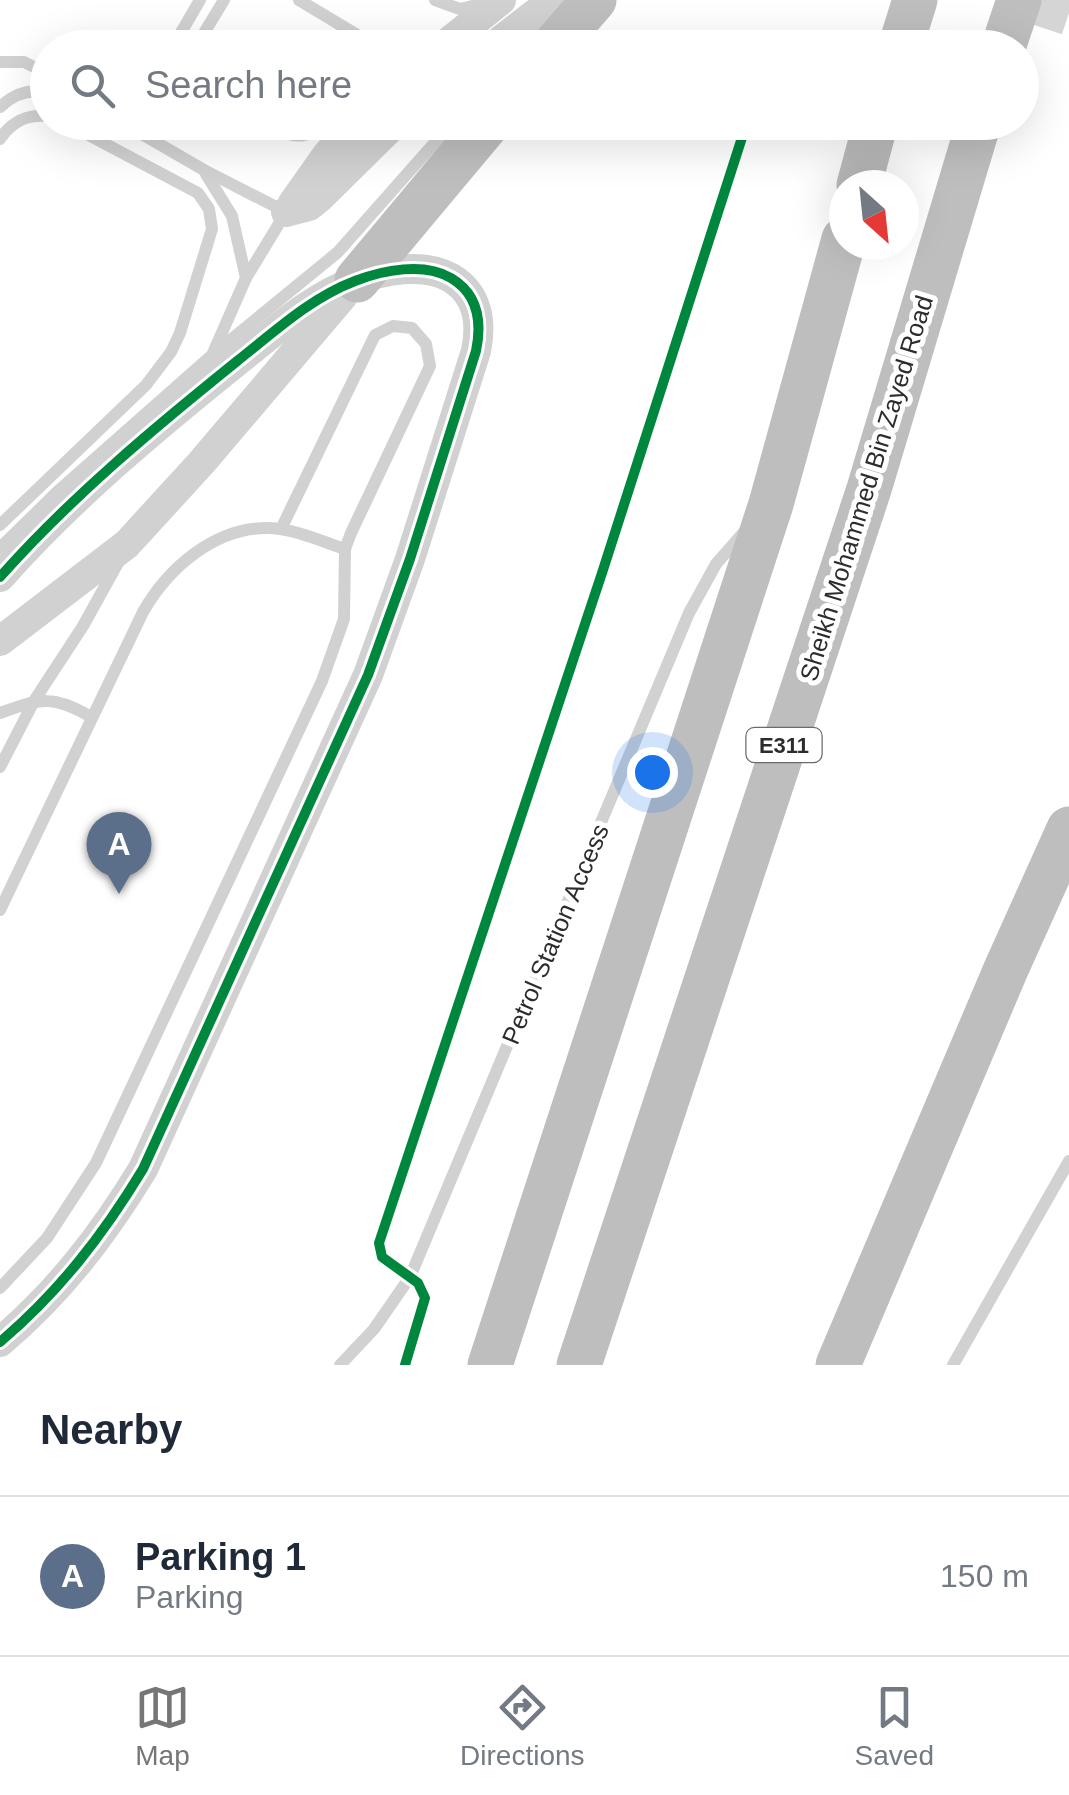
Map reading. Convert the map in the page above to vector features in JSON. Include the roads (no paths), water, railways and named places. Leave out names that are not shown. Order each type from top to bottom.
[{"type":"highway","points":[[568,30],[594,0]]},
{"type":"highway","points":[[906,30],[915,0]]},
{"type":"highway","points":[[1009,30],[1019,0]]},
{"type":"highway","points":[[357,280],[474,140]]},
{"type":"highway","points":[[863,170],[871,140]]},
{"type":"highway","name":"Sheikh Mohammed Bin Zayed Road","points":[[579,1365],[869,489],[974,140]]},
{"type":"highway","points":[[487,1365],[771,504],[838,260]]},
{"type":"highway","points":[[838,1365],[1069,829]]},
{"type":"street","points":[[464,30],[501,0]]},
{"type":"street","points":[[514,30],[553,0]]},
{"type":"street","points":[[286,212],[340,140]]},
{"type":"street","points":[[286,212],[309,206],[378,140]]},
{"type":"street","points":[[0,577],[117,463],[212,381],[287,322],[357,280],[424,268],[458,282],[470,296],[480,332],[476,351],[410,559],[368,675],[143,1170],[112,1221],[75,1269],[0,1342]]},
{"type":"street","points":[[0,641],[127,544],[357,280]]},
{"type":"lane","points":[[182,30],[200,0]]},
{"type":"lane","points":[[205,30],[224,0]]},
{"type":"lane","points":[[298,0],[349,30]]},
{"type":"lane","points":[[435,0],[460,8],[488,0]]},
{"type":"lane","points":[[0,62],[30,65]]},
{"type":"lane","points":[[0,107],[8,99],[30,91]]},
{"type":"lane","points":[[0,138],[11,125],[30,118]]},
{"type":"lane","points":[[0,525],[146,385],[171,352],[212,229],[209,209],[193,189],[99,140]]},
{"type":"lane","points":[[150,140],[286,212],[246,278],[211,356]]},
{"type":"lane","points":[[0,548],[56,492],[211,356],[338,252],[437,140]]},
{"type":"lane","points":[[193,189],[204,170]]},
{"type":"lane","points":[[204,170],[232,216],[246,278]]},
{"type":"lane","points":[[0,1288],[47,1238],[96,1164],[335,651],[344,619],[345,549],[427,376],[430,355],[412,328],[393,326],[375,336],[281,529]]},
{"type":"lane","name":"Petrol Station Access","points":[[340,1365],[374,1329],[410,1277],[696,596],[728,549],[771,504]]},
{"type":"lane","points":[[0,910],[152,596],[175,569],[220,540],[251,530],[281,529],[345,549]]},
{"type":"lane","points":[[0,767],[34,701],[99,600],[127,544]]},
{"type":"lane","points":[[0,712],[34,701],[58,700],[91,717]]},
{"type":"lane","points":[[1006,969],[1039,928]]},
{"type":"lane","points":[[953,1365],[1069,1160]]},
{"type":"tunnel","points":[[1030,0],[1069,13]]},
{"type":"place","name":"Parking 1","points":[[119,894]]}]
